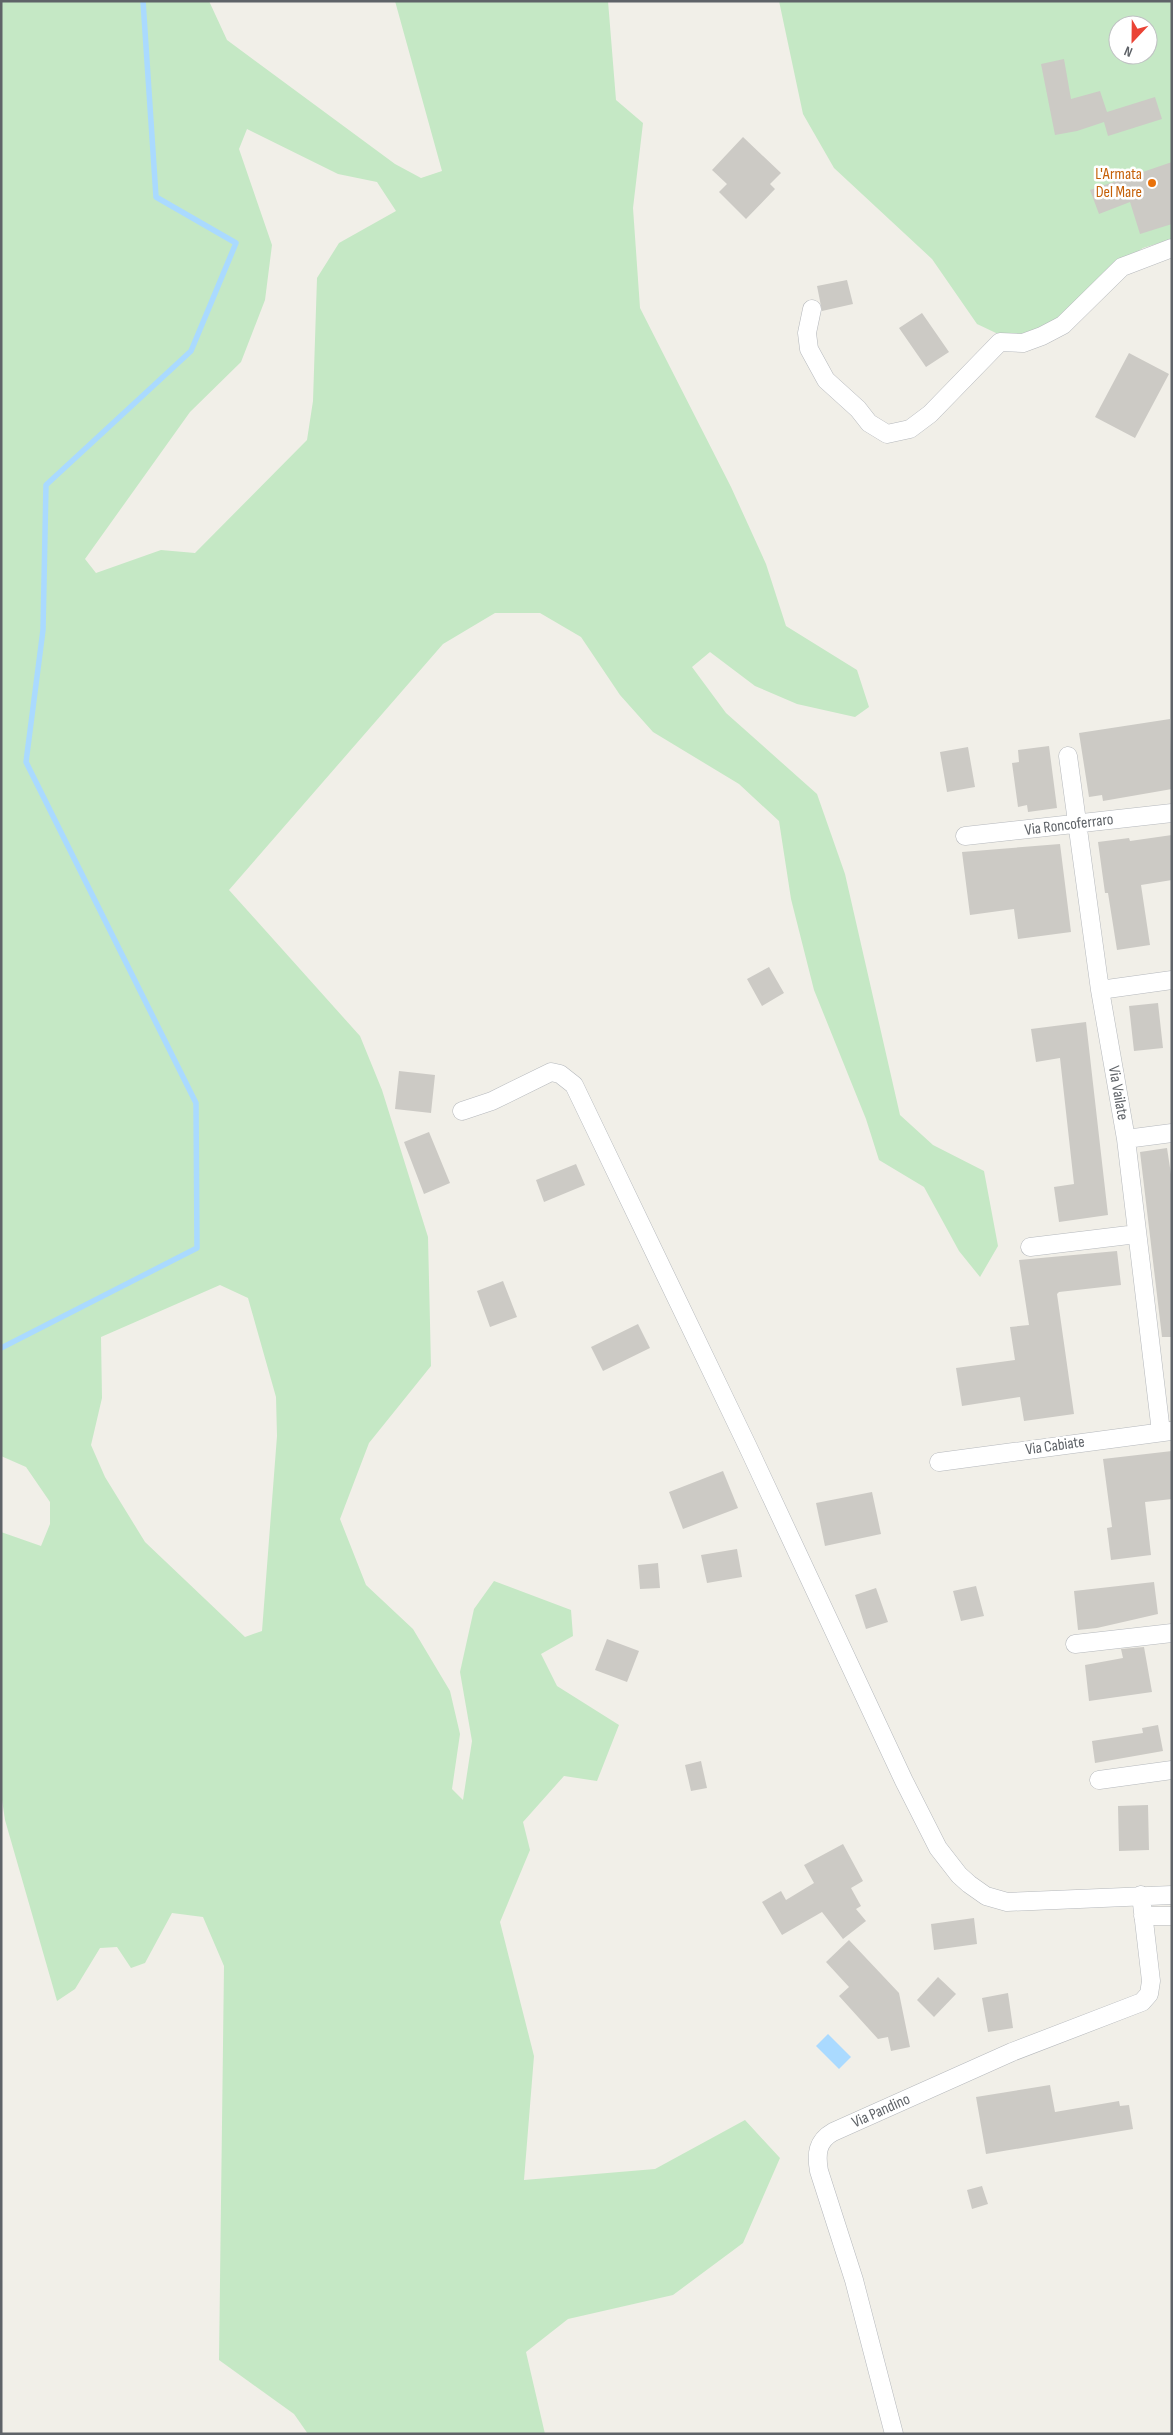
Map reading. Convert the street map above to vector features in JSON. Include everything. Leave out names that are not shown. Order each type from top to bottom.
[{"type":"street","points":[[812,309],[807,333],[808,341],[810,349],[826,380],[858,409],[869,423],[887,434],[910,429],[930,414],[1000,342],[1023,343],[1042,336],[1062,325],[1122,267],[1172,248]]},
{"type":"street","name":"Via Vailate","points":[[1068,756],[1100,990],[1126,1139],[1137,1234],[1166,1431]]},
{"type":"street","name":"Via Roncoferraro","points":[[965,836],[1077,825],[1172,812]]},
{"type":"street","points":[[1100,990],[1172,980]]},
{"type":"street","points":[[462,1111],[492,1101],[551,1072],[560,1074],[574,1085],[747,1445],[904,1781],[938,1848],[959,1875],[986,1896],[1007,1902],[1172,1895]]},
{"type":"street","points":[[1126,1139],[1172,1133]]},
{"type":"street","points":[[1030,1247],[1137,1234]]},
{"type":"street","name":"Via Cabiate","points":[[938,1462],[1166,1431]]},
{"type":"street","points":[[1075,1644],[1172,1633]]},
{"type":"street","points":[[1099,1780],[1172,1770]]},
{"type":"street","name":"Via Pandino","points":[[894,2434],[854,2280],[819,2171],[817,2159],[819,2146],[828,2135],[1012,2052],[1142,2002],[1149,1994],[1151,1981],[1141,1895]]},
{"type":"street","points":[[1143,1916],[1172,1916]]},
{"type":"green space","points":[[1,1],[209,1],[227,40],[395,164],[421,178],[442,171],[395,1],[608,1],[616,100],[643,123],[633,208],[640,308],[731,487],[766,564],[786,626],[857,670],[869,707],[855,717],[797,704],[755,686],[710,652],[692,667],[726,713],[817,794],[845,874],[900,1115],[933,1145],[984,1171],[998,1246],[980,1277],[959,1251],[924,1187],[879,1160],[866,1119],[814,990],[791,899],[779,821],[739,784],[653,732],[620,695],[581,637],[540,613],[495,613],[443,644],[229,890],[360,1036],[382,1090],[428,1237],[431,1366],[369,1443],[340,1519],[366,1585],[413,1629],[450,1691],[460,1734],[452,1789],[463,1800],[472,1741],[460,1672],[474,1609],[494,1581],[571,1610],[573,1636],[541,1654],[557,1686],[619,1725],[597,1781],[564,1776],[523,1822],[530,1850],[500,1922],[534,2056],[524,2180],[655,2169],[745,2120],[780,2158],[743,2243],[673,2295],[568,2319],[526,2352],[545,2434],[308,2434],[294,2414],[219,2360],[224,1966],[203,1917],[172,1913],[145,1963],[131,1968],[117,1947],[100,1948],[75,1989],[57,2001],[5,1820],[1,1793],[1,1532],[41,1546],[50,1524],[50,1502],[26,1467],[1,1456]],"holes":[[[247,129],[338,174],[377,182],[396,211],[339,243],[317,278],[313,401],[307,440],[195,553],[161,550],[96,573],[85,559],[190,412],[241,362],[265,300],[272,245],[239,149]],[[220,1285],[248,1298],[276,1397],[277,1436],[262,1631],[245,1637],[145,1542],[105,1477],[91,1445],[102,1398],[101,1337]]]},
{"type":"green space","points":[[779,1],[1172,1],[1172,239],[1143,248],[1115,266],[1063,316],[1023,337],[996,333],[977,324],[932,259],[834,168],[803,114]]},
{"type":"water","points":[[828,2034],[851,2057],[839,2069],[816,2046]]},
{"type":"building","points":[[1064,59],[1071,99],[1100,91],[1107,112],[1155,97],[1162,119],[1108,136],[1104,122],[1077,131],[1055,135],[1041,64]]},
{"type":"building","points":[[743,137],[781,173],[770,184],[775,189],[746,219],[719,192],[727,184],[712,170]]},
{"type":"building","points":[[1172,162],[1172,224],[1140,234],[1130,202],[1099,214],[1090,190]]},
{"type":"building","points":[[847,280],[853,304],[822,311],[817,286]]},
{"type":"building","points":[[922,313],[949,352],[926,367],[899,328]]},
{"type":"building","points":[[1129,353],[1169,374],[1135,438],[1095,417]]},
{"type":"building","points":[[1170,719],[1172,789],[1103,801],[1102,795],[1089,797],[1079,733]]},
{"type":"building","points":[[1049,746],[1057,808],[1028,812],[1027,805],[1018,807],[1012,763],[1019,762],[1018,750]]},
{"type":"building","points":[[968,747],[975,787],[947,792],[940,752]]},
{"type":"building","points":[[1172,835],[1172,880],[1141,885],[1150,945],[1117,950],[1108,893],[1105,893],[1098,842],[1129,838],[1130,841]]},
{"type":"building","points":[[1060,844],[1071,932],[1018,939],[1014,909],[970,915],[962,852]]},
{"type":"building","points":[[769,967],[784,993],[762,1006],[747,979]]},
{"type":"building","points":[[1158,1003],[1163,1048],[1134,1051],[1129,1006]]},
{"type":"building","points":[[1086,1022],[1108,1215],[1059,1222],[1054,1187],[1074,1184],[1060,1058],[1036,1062],[1031,1029]]},
{"type":"building","points":[[399,1071],[435,1075],[431,1113],[395,1109]]},
{"type":"building","points":[[429,1132],[450,1183],[424,1194],[404,1142]]},
{"type":"building","points":[[1167,1148],[1172,1181],[1172,1337],[1162,1337],[1140,1152]]},
{"type":"building","points":[[576,1164],[585,1185],[544,1202],[536,1180]]},
{"type":"building","points":[[1117,1251],[1121,1285],[1059,1292],[1057,1294],[1074,1414],[1024,1421],[1020,1397],[962,1406],[956,1368],[1015,1360],[1010,1327],[1029,1325],[1019,1260]]},
{"type":"building","points":[[503,1281],[517,1317],[490,1327],[477,1291]]},
{"type":"building","points":[[638,1324],[650,1348],[603,1371],[591,1347]]},
{"type":"building","points":[[1172,1451],[1172,1499],[1145,1502],[1151,1555],[1111,1560],[1107,1528],[1112,1527],[1103,1459]]},
{"type":"building","points":[[723,1471],[738,1508],[683,1529],[669,1492]]},
{"type":"building","points":[[872,1492],[881,1534],[825,1546],[816,1503]]},
{"type":"building","points":[[737,1549],[742,1577],[707,1583],[701,1555]]},
{"type":"building","points":[[658,1563],[660,1588],[640,1589],[638,1565]]},
{"type":"building","points":[[1154,1582],[1158,1614],[1097,1628],[1078,1630],[1074,1591]]},
{"type":"building","points":[[976,1586],[984,1616],[961,1621],[953,1591]]},
{"type":"building","points":[[876,1588],[888,1622],[866,1629],[855,1595]]},
{"type":"building","points":[[607,1639],[639,1651],[627,1682],[595,1670]]},
{"type":"building","points":[[1144,1647],[1152,1692],[1089,1701],[1085,1665],[1123,1658],[1121,1649]]},
{"type":"building","points":[[1158,1725],[1163,1751],[1095,1763],[1092,1741],[1143,1733],[1142,1728]]},
{"type":"building","points":[[701,1761],[707,1788],[691,1791],[685,1765]]},
{"type":"building","points":[[1148,1805],[1149,1850],[1119,1851],[1118,1806]]},
{"type":"building","points":[[843,1844],[863,1881],[851,1888],[861,1906],[856,1909],[866,1921],[843,1939],[822,1912],[782,1935],[762,1902],[781,1891],[786,1900],[814,1883],[804,1865]]},
{"type":"building","points":[[974,1918],[977,1944],[934,1950],[931,1924]]},
{"type":"building","points":[[849,1940],[899,1993],[910,2047],[891,2051],[888,2037],[878,2039],[839,1996],[849,1987],[826,1962]]},
{"type":"building","points":[[938,1977],[956,1994],[934,2017],[917,2000]]},
{"type":"building","points":[[1008,1993],[1013,2028],[988,2032],[982,1998]]},
{"type":"building","points":[[1050,2085],[1055,2112],[1119,2101],[1120,2106],[1129,2105],[1133,2129],[986,2154],[976,2097]]},
{"type":"building","points":[[982,2186],[988,2204],[972,2209],[967,2190]]},
{"type":"waterway","points":[[1,1348],[197,1248],[196,1103],[26,762],[43,630],[46,485],[191,351],[236,243],[156,197],[143,1]]},
{"type":"place","name":"L'Armata Del Mare","points":[[1152,183]]}]
